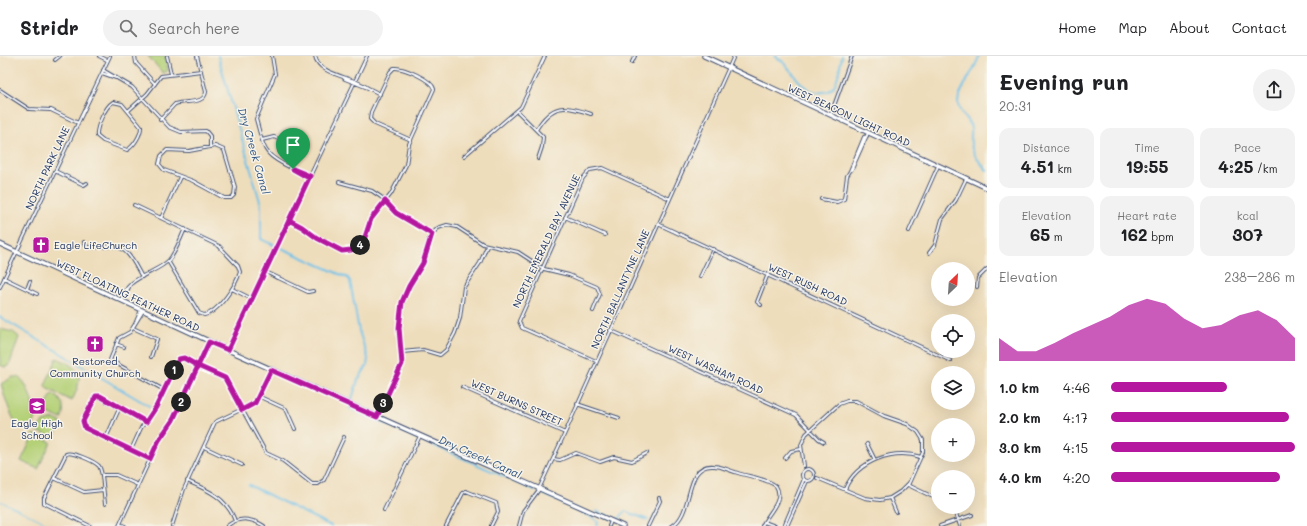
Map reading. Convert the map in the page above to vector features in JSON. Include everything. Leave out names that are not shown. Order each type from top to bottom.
[{"type":"main road","name":"WEST BEACON LIGHT ROAD","points":[[704,56],[868,134],[987,188]]},
{"type":"main road","name":"WEST FLOATING FEATHER ROAD","points":[[0,244],[209,342],[623,526]]},
{"type":"street","points":[[55,60],[60,56]]},
{"type":"street","points":[[99,56],[108,57]]},
{"type":"street","points":[[135,56],[136,64],[154,84]]},
{"type":"street","points":[[167,56],[172,74]]},
{"type":"street","points":[[160,120],[175,104],[199,101],[205,96],[206,92],[197,56]]},
{"type":"street","points":[[272,56],[275,74],[256,117],[262,140],[266,151],[270,156],[310,177]]},
{"type":"street","points":[[315,56],[319,66],[380,94]]},
{"type":"street","points":[[228,350],[367,56]]},
{"type":"street","points":[[464,156],[517,111],[527,97],[545,56]]},
{"type":"street","points":[[632,62],[635,56]]},
{"type":"street","name":"NORTH BALLANTYNE LANE","points":[[519,526],[523,511],[539,489],[578,404],[734,56]]},
{"type":"street","points":[[830,115],[837,101],[852,56]]},
{"type":"street","name":"NORTH PARK LANE","points":[[0,287],[108,57]]},
{"type":"street","points":[[289,220],[317,238],[342,251],[351,250],[357,247],[364,240],[371,219],[385,201],[406,165],[411,140],[433,91],[433,86],[429,81],[401,68],[394,68],[390,72],[371,112],[370,119],[374,124],[411,140]]},
{"type":"street","points":[[128,111],[162,76],[201,71]]},
{"type":"street","points":[[102,72],[117,78],[132,87],[160,120],[175,130],[185,132],[206,131],[210,136],[210,147]]},
{"type":"street","points":[[0,90],[29,109],[51,110],[78,123]]},
{"type":"street","points":[[113,102],[119,102],[128,111],[140,126],[141,130],[132,147],[127,150],[102,141],[97,136],[97,130],[109,105],[113,102]]},
{"type":"street","points":[[536,130],[542,121],[559,108],[571,107],[591,114]]},
{"type":"street","points":[[517,111],[542,134],[542,147],[538,159]]},
{"type":"street","points":[[821,199],[837,202],[844,198],[847,176],[864,137],[868,134]]},
{"type":"street","points":[[262,140],[274,137],[296,147]]},
{"type":"street","points":[[218,146],[224,150],[236,192],[231,198],[224,198],[197,183],[180,177],[160,167],[159,160],[168,150],[189,151],[210,147],[218,146]]},
{"type":"street","points":[[909,232],[938,166]]},
{"type":"street","name":"NORTH EMERALD BAY AVENUE","points":[[597,361],[522,328],[519,323],[582,178],[594,169],[605,169],[670,198]]},
{"type":"street","points":[[54,171],[84,185],[87,184]]},
{"type":"street","points":[[161,218],[180,177]]},
{"type":"street","points":[[929,253],[935,244],[942,219],[956,200],[966,179]]},
{"type":"street","points":[[339,182],[366,188],[385,201],[396,213],[432,234]]},
{"type":"street","points":[[134,205],[221,247],[238,266],[240,272],[232,289],[211,313],[204,315],[199,313],[168,261]]},
{"type":"street","points":[[565,217],[605,235]]},
{"type":"street","name":"WEST RUSH ROAD","points":[[658,224],[768,274],[951,361]]},
{"type":"street","points":[[377,417],[400,369],[402,352],[399,328],[401,305],[409,286],[423,263],[432,234],[441,227],[454,226],[487,246],[518,252],[542,268],[569,275],[599,289],[600,294],[593,311]]},
{"type":"street","points":[[122,301],[125,290],[142,277],[168,261],[185,229]]},
{"type":"street","points":[[84,242],[87,247],[113,246],[122,249],[129,255],[142,277]]},
{"type":"street","points":[[402,352],[423,350],[440,354],[445,352],[458,326],[465,284],[480,263],[487,246]]},
{"type":"street","points":[[700,277],[713,249]]},
{"type":"street","points":[[977,287],[978,278],[987,269]]},
{"type":"street","points":[[265,272],[308,292],[313,291]]},
{"type":"street","points":[[761,305],[757,302],[768,274]]},
{"type":"street","points":[[4,278],[37,294]]},
{"type":"street","points":[[27,289],[30,281]]},
{"type":"street","points":[[232,289],[252,299]]},
{"type":"street","points":[[142,310],[130,332],[119,338],[110,360],[164,390]]},
{"type":"street","points":[[133,328],[158,340],[151,357]]},
{"type":"street","name":"WEST WASHAM ROAD","points":[[610,330],[796,414],[824,442]]},
{"type":"street","points":[[125,526],[120,525],[138,484],[159,440],[173,420],[209,342]]},
{"type":"street","points":[[116,344],[124,347]]},
{"type":"street","points":[[131,450],[181,359],[225,378],[264,451],[283,461],[308,482],[318,484],[325,478],[344,437]]},
{"type":"street","points":[[172,526],[188,481],[217,421],[253,405],[271,370]]},
{"type":"street","name":"WEST BURNS STREET","points":[[462,387],[565,432]]},
{"type":"street","points":[[146,422],[100,396],[96,396],[83,421],[83,426],[86,429],[150,459]]},
{"type":"street","points":[[258,396],[286,409],[295,429]]},
{"type":"street","points":[[784,526],[804,479],[802,475],[804,466],[801,449],[804,437],[810,429],[840,404],[847,401],[856,401],[884,416],[907,424],[918,432],[924,445],[921,457],[908,485],[890,498],[880,500],[865,498],[817,478],[813,470],[804,466]]},
{"type":"street","points":[[578,404],[619,418]]},
{"type":"street","points":[[106,438],[120,408]]},
{"type":"street","points":[[384,510],[420,436]]},
{"type":"street","points":[[867,444],[875,460]]},
{"type":"street","points":[[204,447],[242,465]]},
{"type":"street","points":[[785,458],[791,451],[801,449]]},
{"type":"street","points":[[89,526],[44,503],[44,498],[67,453],[72,453],[97,465],[100,469],[105,504]]},
{"type":"street","points":[[552,459],[560,460],[576,453],[600,462],[614,457],[632,462],[647,453]]},
{"type":"street","points":[[845,489],[855,473],[875,460],[905,454],[921,457]]},
{"type":"street","points":[[672,526],[677,523],[685,512],[695,475],[707,466],[721,467],[772,483],[778,490],[778,500],[762,526]]},
{"type":"street","points":[[803,471],[808,469]]},
{"type":"street","points":[[102,476],[116,475],[138,484]]},
{"type":"street","points":[[813,479],[815,475]]},
{"type":"street","points":[[54,478],[84,492],[104,490]]},
{"type":"street","points":[[787,526],[807,481],[817,478]]},
{"type":"street","points":[[188,481],[210,491],[223,500],[231,511],[235,521]]},
{"type":"street","points":[[908,485],[931,496]]},
{"type":"street","points":[[446,526],[465,491],[493,501],[498,507],[498,512],[491,526]]},
{"type":"street","points":[[648,526],[660,501],[659,498]]},
{"type":"street","points":[[890,498],[896,512]]},
{"type":"street","points":[[956,514],[960,526]]},
{"type":"street","points":[[940,526],[972,515]]},
{"type":"street","points":[[227,526],[235,521],[249,519],[264,526]]},
{"type":"street","points":[[609,526],[611,521]]},
{"type":"street","points":[[764,522],[767,525],[775,526]]},
{"type":"green space","points":[[148,56],[165,56],[168,71],[163,73]]},
{"type":"green space","points":[[0,329],[13,332],[19,337],[9,366],[5,367],[0,365]]},
{"type":"green space","points":[[57,358],[72,366],[78,375],[78,386],[72,401],[46,388],[45,385]]},
{"type":"green space","points":[[13,377],[17,377],[22,380],[27,388],[31,400],[35,417],[34,421],[28,427],[22,428],[17,424],[8,407],[1,384]]},
{"type":"green space","points":[[52,394],[61,401],[63,412],[61,419],[44,411]]},
{"type":"green space","points":[[54,419],[61,422],[54,438],[36,431],[43,422]]},
{"type":"green space","points":[[34,434],[51,442],[38,469],[21,461]]},
{"type":"waterway","name":"Dry Creek Canal","points":[[218,56],[261,205],[261,239],[274,245]]},
{"type":"waterway","points":[[775,56],[787,66],[803,85],[816,92],[824,92],[834,86],[842,56]]},
{"type":"waterway","points":[[979,56],[960,93],[958,104],[960,111],[971,128],[971,142],[973,151],[987,170]]},
{"type":"waterway","name":"Dry Creek Canal","points":[[279,247],[348,278],[350,281],[359,331],[368,358],[367,366],[358,380],[351,402]]},
{"type":"waterway","points":[[0,317],[149,406]]},
{"type":"waterway","name":"Dry Creek Canal","points":[[350,407],[417,438]]},
{"type":"waterway","name":"Dry Creek Canal","points":[[419,439],[535,490]]},
{"type":"waterway","points":[[249,485],[331,526]]},
{"type":"waterway","name":"Dry Creek Canal","points":[[540,492],[592,517],[598,522],[597,526]]},
{"type":"waterway","points":[[0,501],[53,526]]},
{"type":"waterway","points":[[596,511],[615,519],[619,519],[625,511],[648,520]]},
{"type":"place","name":"Eagle LifeChurch","points":[[41,245]]},
{"type":"place","name":"Restored Community Church","points":[[95,344]]},
{"type":"place","name":"Eagle High School","points":[[37,406]]},
{"type":"route","points":[[293,169],[309,178],[263,276],[228,350],[209,342],[198,366],[184,358],[179,359],[156,407],[146,422],[100,396],[96,396],[94,397],[82,422],[85,428],[150,459],[159,440],[173,420],[198,366],[225,378],[242,410],[256,402],[271,370],[377,417],[402,364],[399,328],[402,302],[414,276],[423,263],[428,241],[432,234],[416,223],[396,213],[385,201],[371,219],[366,235],[361,244],[351,250],[342,251],[332,244],[317,238],[306,229],[302,227],[289,220],[309,178],[310,176],[293,169]]}]
